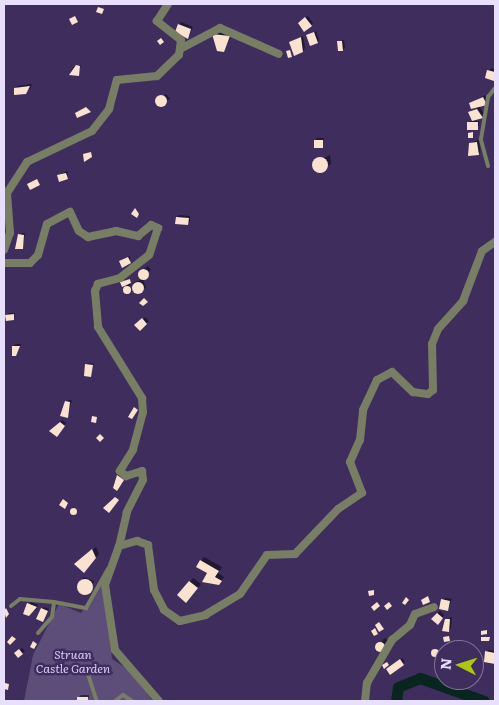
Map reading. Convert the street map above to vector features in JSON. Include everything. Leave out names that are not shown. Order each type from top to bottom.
[{"type":"street","points":[[168,4],[157,21],[178,37],[182,48]]},
{"type":"street","points":[[4,250],[10,233],[7,193],[27,162],[62,143],[82,140],[105,118],[117,80],[157,76],[182,48],[220,28],[279,54]]},
{"type":"street","points":[[4,263],[30,263],[38,255],[47,224],[70,212],[79,231],[88,237],[116,231],[138,236],[151,225],[158,228],[150,255],[120,278],[98,284],[95,291],[98,327],[142,398],[143,412],[133,450],[120,471],[126,476],[142,471],[143,480],[127,512],[119,546],[109,567],[106,607],[115,650],[159,701]]},
{"type":"street","points":[[119,546],[137,541],[148,545],[154,590],[164,610],[180,621],[205,615],[240,594],[267,555],[295,554],[338,509],[362,493],[350,462],[360,440],[363,410],[377,380],[392,372],[413,392],[428,394],[433,390],[432,344],[438,329],[462,301],[482,251],[495,242]]},
{"type":"street","points":[[365,701],[367,683],[392,640],[410,625],[415,614],[434,607]]},
{"type":"lane","points":[[488,166],[482,139],[488,124],[488,97],[495,88]]},
{"type":"lane","points":[[32,604],[62,600],[78,610],[86,608],[109,567]]},
{"type":"lane","points":[[11,606],[20,599],[40,604]]},
{"type":"lane","points":[[38,633],[52,617],[54,602]]},
{"type":"lane","points":[[86,668],[97,701]]},
{"type":"lane","points":[[115,701],[123,696],[132,701]]},
{"type":"green space","name":"Struan Castle Garden","points":[[104,581],[112,659],[129,670],[153,701],[24,701],[33,655],[59,604],[81,613]]},
{"type":"building","points":[[98,7],[104,9],[102,14],[96,12]]},
{"type":"building","points":[[75,16],[78,22],[72,25],[69,19]]},
{"type":"building","points":[[305,17],[312,26],[304,32],[298,23]]},
{"type":"building","points":[[178,24],[191,29],[188,39],[175,32]]},
{"type":"building","points":[[314,32],[318,43],[310,46],[306,35]]},
{"type":"building","points":[[212,34],[230,36],[224,52],[217,51]]},
{"type":"building","points":[[301,37],[303,52],[294,56],[289,42]]},
{"type":"building","points":[[161,38],[164,42],[160,45],[157,41]]},
{"type":"building","points":[[337,41],[342,41],[343,51],[338,51]]},
{"type":"building","points":[[290,50],[292,57],[288,58],[286,51]]},
{"type":"building","points":[[76,65],[80,66],[79,76],[69,75]]},
{"type":"building","points":[[487,70],[495,72],[494,81],[485,78]]},
{"type":"building","points":[[30,86],[26,94],[14,95],[14,88]]},
{"type":"building","points":[[161,95],[167,101],[161,107],[155,101]]},
{"type":"building","points":[[483,97],[487,105],[471,109],[469,103]]},
{"type":"building","points":[[86,107],[91,112],[77,118],[75,113]]},
{"type":"building","points":[[477,109],[483,118],[472,121],[468,112]]},
{"type":"building","points":[[467,122],[478,122],[478,130],[467,130]]},
{"type":"building","points":[[473,132],[473,138],[468,138],[468,133]]},
{"type":"building","points":[[314,140],[323,140],[323,148],[314,148]]},
{"type":"building","points":[[477,142],[479,155],[468,156],[469,143]]},
{"type":"building","points":[[91,152],[92,157],[84,162],[83,154]]},
{"type":"building","points":[[320,157],[326,159],[328,165],[326,171],[320,173],[314,171],[312,165],[314,159]]},
{"type":"building","points":[[66,173],[68,179],[59,182],[57,175]]},
{"type":"building","points":[[37,179],[40,185],[30,190],[27,184]]},
{"type":"building","points":[[135,208],[139,214],[137,218],[131,214]]},
{"type":"building","points":[[176,217],[189,218],[188,225],[175,224]]},
{"type":"building","points":[[18,234],[24,235],[23,249],[15,249]]},
{"type":"building","points":[[128,257],[131,263],[122,268],[119,261]]},
{"type":"building","points":[[143,268],[149,274],[143,280],[137,274]]},
{"type":"building","points":[[130,279],[131,283],[122,287],[120,282]]},
{"type":"building","points":[[136,282],[140,282],[144,288],[140,294],[136,294],[132,290],[132,286]]},
{"type":"building","points":[[127,286],[131,290],[127,294],[123,290]]},
{"type":"building","points":[[144,298],[148,302],[143,306],[139,303]]},
{"type":"building","points":[[14,314],[14,320],[6,321],[5,315]]},
{"type":"building","points":[[142,318],[147,324],[140,331],[134,325]]},
{"type":"building","points":[[12,346],[20,346],[16,356],[12,356]]},
{"type":"building","points":[[85,364],[93,365],[91,377],[84,376]]},
{"type":"building","points":[[65,401],[70,402],[68,418],[60,416]]},
{"type":"building","points":[[134,407],[138,410],[132,419],[128,417]]},
{"type":"building","points":[[92,416],[97,417],[96,423],[91,422]]},
{"type":"building","points":[[60,422],[65,426],[57,437],[49,431]]},
{"type":"building","points":[[100,434],[104,438],[100,442],[96,438]]},
{"type":"building","points":[[117,475],[124,480],[117,491],[113,488]]},
{"type":"building","points":[[115,497],[119,500],[109,513],[103,508]]},
{"type":"building","points":[[63,499],[68,503],[65,509],[59,505]]},
{"type":"building","points":[[73,508],[76,511],[73,514],[70,511]]},
{"type":"building","points":[[92,549],[96,558],[84,573],[74,564]]},
{"type":"building","points":[[200,560],[219,571],[215,577],[222,581],[219,585],[202,582],[207,573],[196,567]]},
{"type":"building","points":[[85,579],[93,587],[85,595],[77,587]]},
{"type":"building","points":[[189,581],[198,588],[186,603],[177,595]]},
{"type":"building","points":[[374,590],[374,595],[369,596],[368,591]]},
{"type":"building","points":[[428,596],[430,602],[423,605],[421,600]]},
{"type":"building","points":[[406,597],[409,600],[405,605],[402,603]]},
{"type":"building","points":[[441,599],[450,601],[448,611],[439,609]]},
{"type":"building","points":[[377,602],[380,606],[374,611],[371,607]]},
{"type":"building","points":[[389,602],[392,606],[387,610],[384,606]]},
{"type":"building","points":[[27,603],[37,607],[29,616],[23,614]]},
{"type":"building","points":[[6,608],[9,614],[6,618],[4,611]]},
{"type":"building","points":[[41,608],[48,611],[43,622],[36,619]]},
{"type":"building","points":[[437,613],[443,618],[438,625],[431,619]]},
{"type":"building","points":[[445,619],[450,619],[449,632],[442,631]]},
{"type":"building","points":[[379,622],[384,629],[379,632],[375,625]]},
{"type":"building","points":[[375,628],[378,634],[374,636],[371,631]]},
{"type":"building","points":[[487,630],[487,634],[481,635],[481,631]]},
{"type":"building","points":[[12,636],[16,639],[10,645],[7,642]]},
{"type":"building","points":[[449,636],[450,640],[444,640],[443,637]]},
{"type":"building","points":[[481,637],[490,637],[489,641],[481,640]]},
{"type":"building","points":[[33,641],[37,644],[34,649],[30,647]]},
{"type":"building","points":[[378,642],[382,642],[385,647],[384,651],[378,652],[375,649],[375,645]]},
{"type":"building","points":[[19,649],[23,654],[18,658],[14,653]]},
{"type":"building","points":[[434,649],[434,657],[431,653]]},
{"type":"building","points":[[485,651],[495,653],[495,664],[484,662]]},
{"type":"building","points":[[400,659],[404,665],[390,675],[386,669]]},
{"type":"building","points":[[387,662],[389,665],[384,669],[382,665]]},
{"type":"building","points":[[5,683],[9,684],[8,690],[4,689]]},
{"type":"building","points":[[77,697],[88,697],[88,701],[77,701]]},
{"type":"waterway","points":[[396,701],[398,687],[420,678],[484,701]]}]
